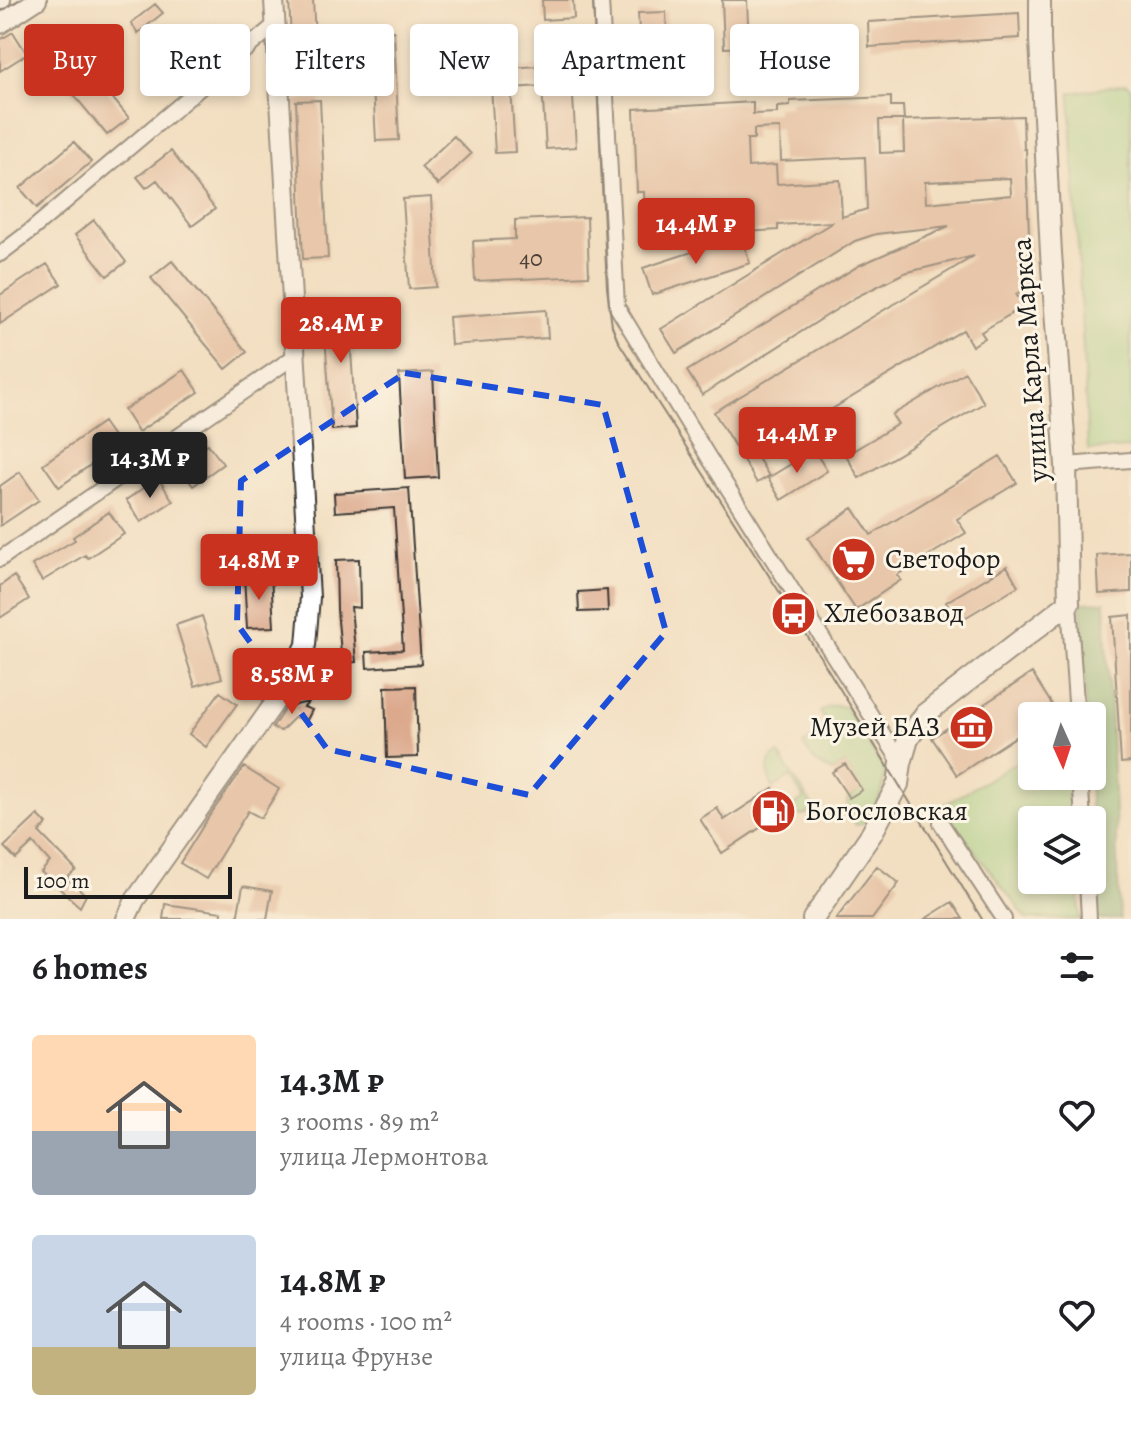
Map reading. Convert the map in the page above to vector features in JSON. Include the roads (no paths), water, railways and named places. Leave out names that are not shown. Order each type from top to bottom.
[{"type":"main road","name":"улица Карла Маркса","points":[[1040,0],[1051,253],[1066,465],[1069,603]]},
{"type":"main road","points":[[813,919],[872,833],[898,784],[908,739],[925,714],[1069,603]]},
{"type":"street","points":[[0,24],[37,0]]},
{"type":"street","points":[[274,0],[276,24]]},
{"type":"street","points":[[601,0],[617,307],[901,763]]},
{"type":"street","points":[[0,254],[266,32]]},
{"type":"street","points":[[126,919],[135,900],[285,688],[306,645],[310,597],[280,96]]},
{"type":"street","points":[[0,559],[295,356]]},
{"type":"street","points":[[1066,465],[1131,460]]},
{"type":"street","name":"улица Карла Маркса","points":[[1069,603],[1076,702]]},
{"type":"street","points":[[941,823],[1004,919]]},
{"type":"street","points":[[1088,894],[1089,919]]},
{"type":"tram line","points":[[0,12],[19,0]]},
{"type":"tram line","points":[[593,0],[607,288],[612,326],[618,341],[793,613],[982,919]]},
{"type":"place","name":"Светофор","points":[[854,559]]},
{"type":"place","name":"Хлебозавод","points":[[793,613]]},
{"type":"place","name":"Музей БАЗ","points":[[971,727]]},
{"type":"place","name":"Богословская","points":[[774,811]]}]
